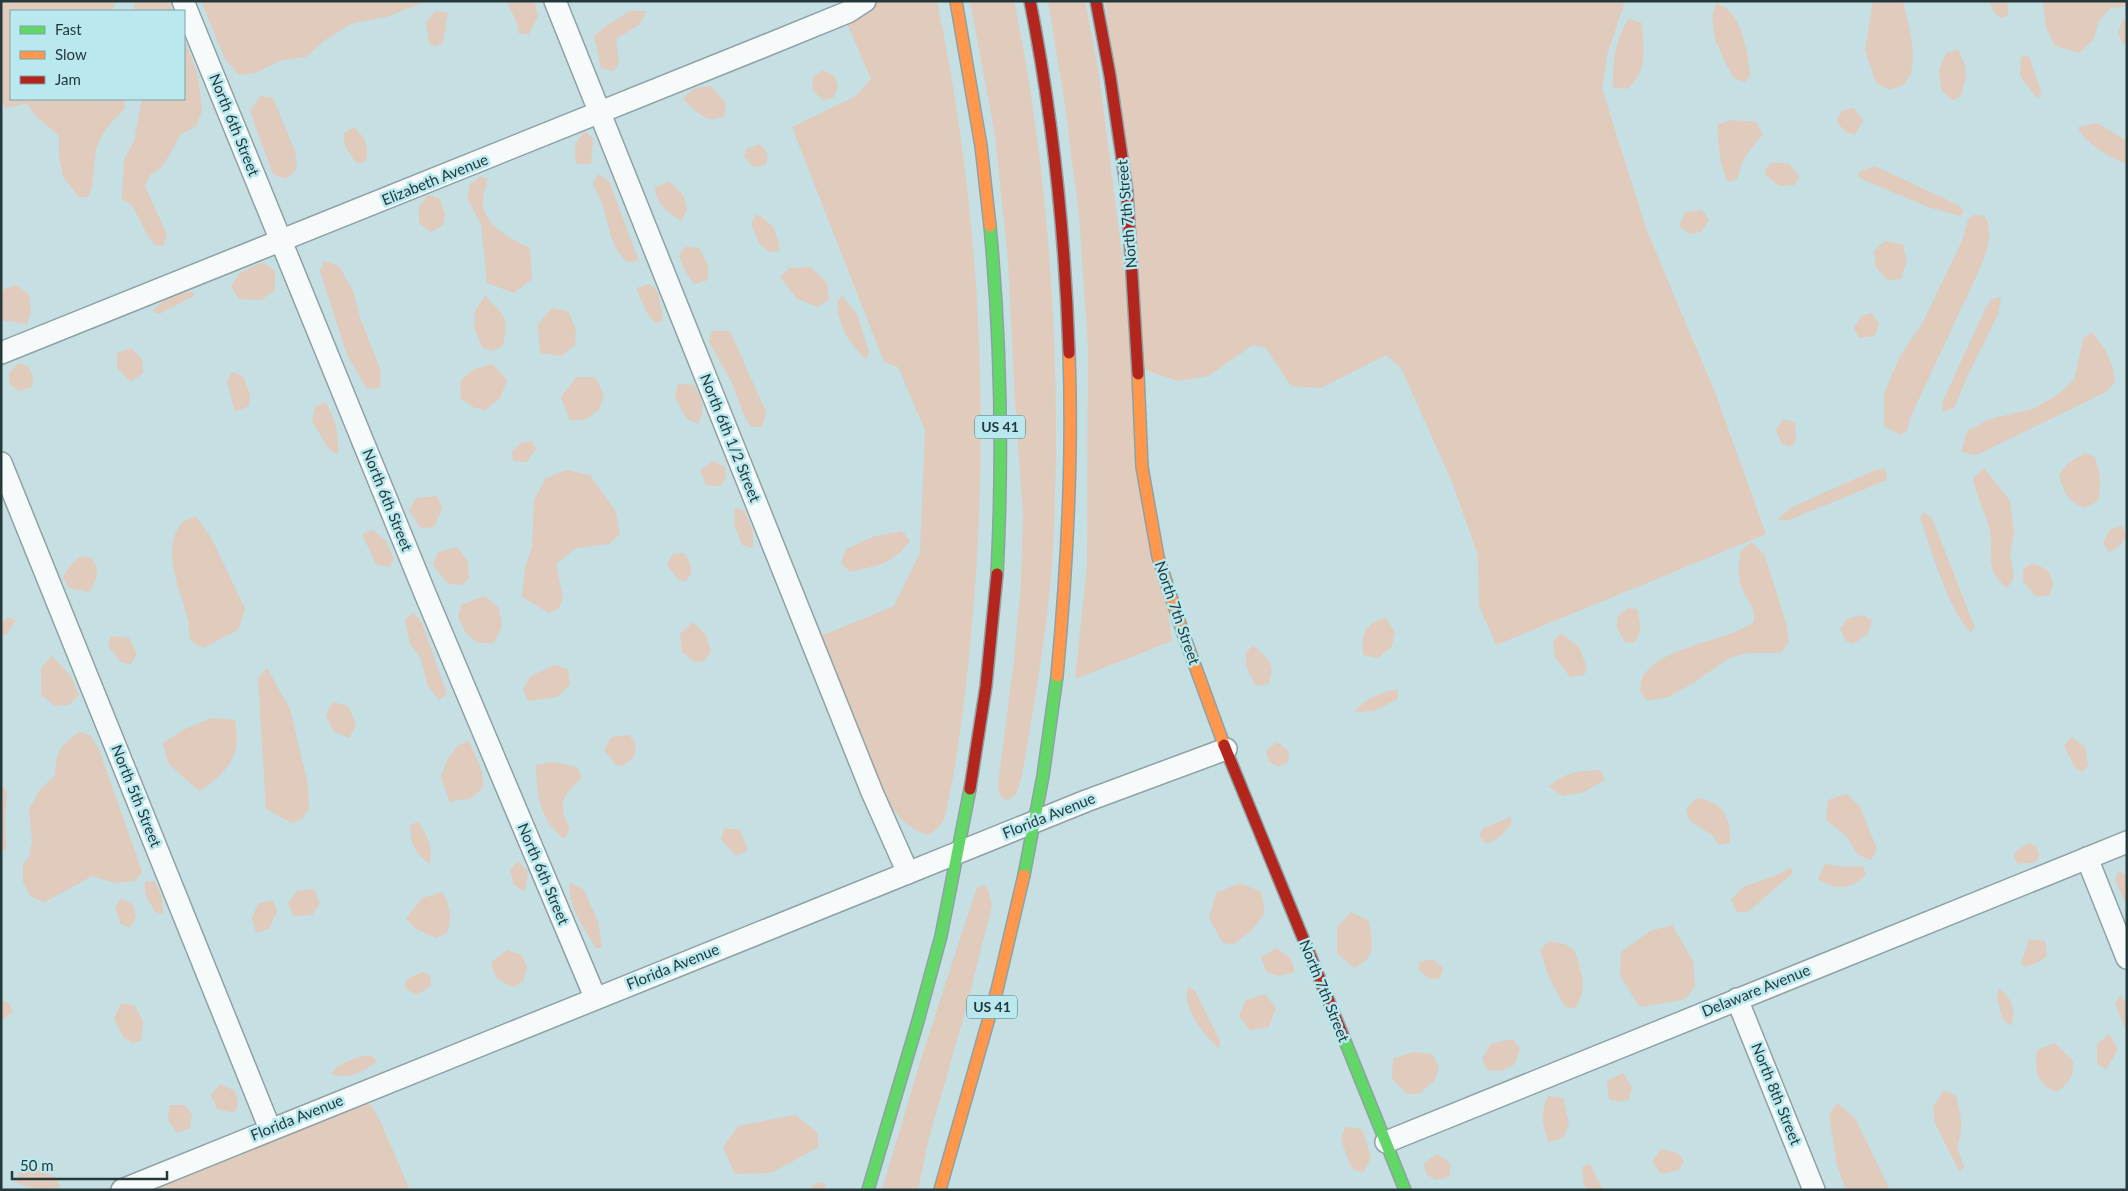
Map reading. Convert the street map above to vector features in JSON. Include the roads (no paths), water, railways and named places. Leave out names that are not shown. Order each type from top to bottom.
[{"type":"main road","name":"US 41","points":[[868,1190],[934,961],[959,852],[980,728],[996,584],[1001,473],[996,282],[984,168],[956,1]]},
{"type":"main road","name":"US 41","points":[[940,1190],[998,986],[1027,868],[1052,726],[1064,594],[1070,465],[1068,304],[1055,166],[1030,1]]},
{"type":"main road","name":"North 7th Street","points":[[1096,1],[1110,76],[1126,192],[1134,291],[1142,468],[1158,557],[1183,633],[1226,749],[1405,1190]]},
{"type":"street","name":"North 6th Street","points":[[184,1],[426,596],[595,998]]},
{"type":"street","name":"North 6th 1/2 Street","points":[[556,1],[868,783],[908,873]]},
{"type":"street","name":"Elizabeth Avenue","points":[[1,353],[848,12],[865,1]]},
{"type":"street","name":"North 5th Street","points":[[1,463],[270,1129]]},
{"type":"street","name":"Florida Avenue","points":[[122,1190],[1086,801],[1226,749]]},
{"type":"street","name":"Delaware Avenue","points":[[1386,1142],[2127,842]]},
{"type":"street","points":[[2086,858],[2127,958]]},
{"type":"street","name":"North 8th Street","points":[[1737,999],[1814,1190]]}]
